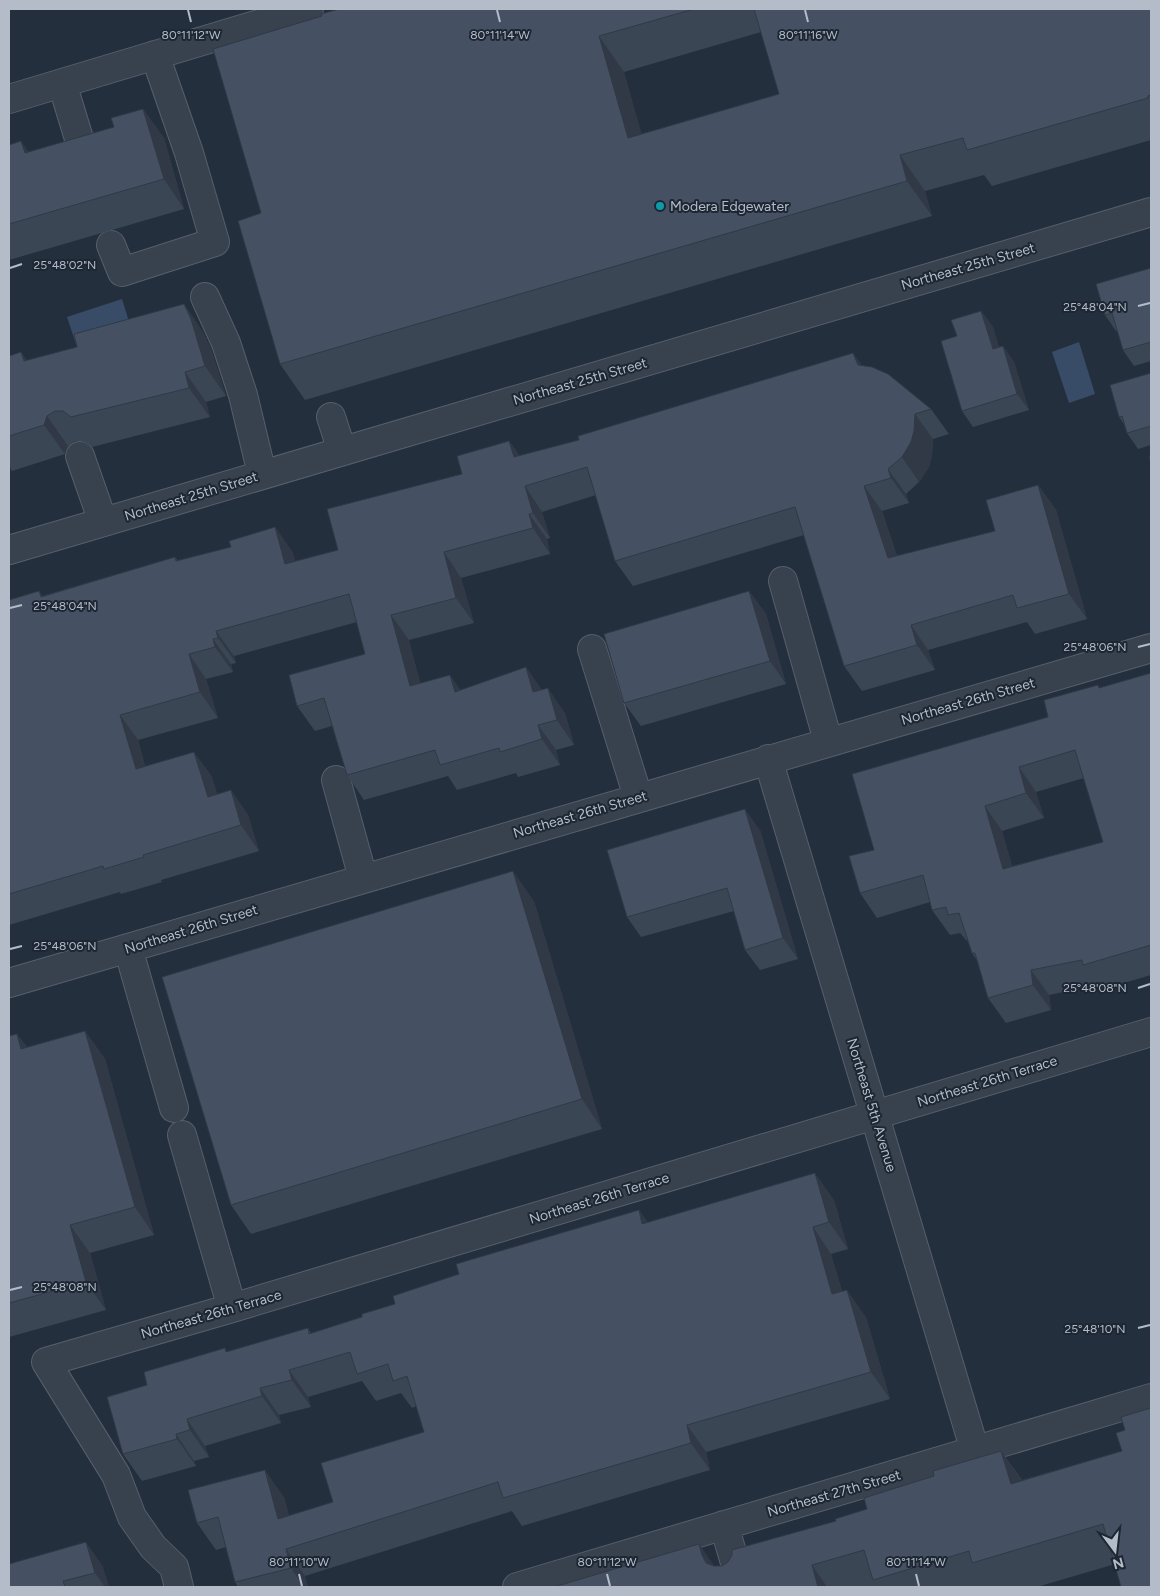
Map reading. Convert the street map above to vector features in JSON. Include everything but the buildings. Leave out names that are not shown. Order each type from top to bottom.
[{"type":"street","points":[[9,99],[155,55],[232,20],[309,9]]},
{"type":"street","points":[[111,245],[122,272],[215,242],[189,153],[155,55]]},
{"type":"street","points":[[62,83],[80,142]]},
{"type":"street","name":"Northeast 25th Street","points":[[9,550],[1151,212]]},
{"type":"street","points":[[204,297],[226,343],[243,395],[262,474]]},
{"type":"street","points":[[331,417],[342,450]]},
{"type":"street","points":[[80,456],[103,522]]},
{"type":"street","points":[[783,581],[828,741]]},
{"type":"street","name":"Northeast 26th Street","points":[[9,982],[1151,648]]},
{"type":"street","points":[[592,649],[638,797]]},
{"type":"street","name":"Northeast 5th Avenue","points":[[768,759],[975,1452]]},
{"type":"street","points":[[336,780],[363,878]]},
{"type":"street","points":[[128,948],[174,1108]]},
{"type":"street","name":"Northeast 26th Terrace","points":[[179,1587],[174,1567],[153,1546],[132,1517],[116,1475],[46,1362],[1151,1032]]},
{"type":"street","points":[[182,1134],[232,1308]]},
{"type":"street","name":"Northeast 27th Street","points":[[517,1587],[1151,1398]]},
{"type":"street","points":[[724,1526],[742,1587]]},
{"type":"water","points":[[122,299],[132,331],[77,347],[67,317]]},
{"type":"water","points":[[1079,342],[1095,394],[1069,403],[1052,352]]},
{"type":"place","name":"Modera Edgewater","points":[[660,206]]}]
